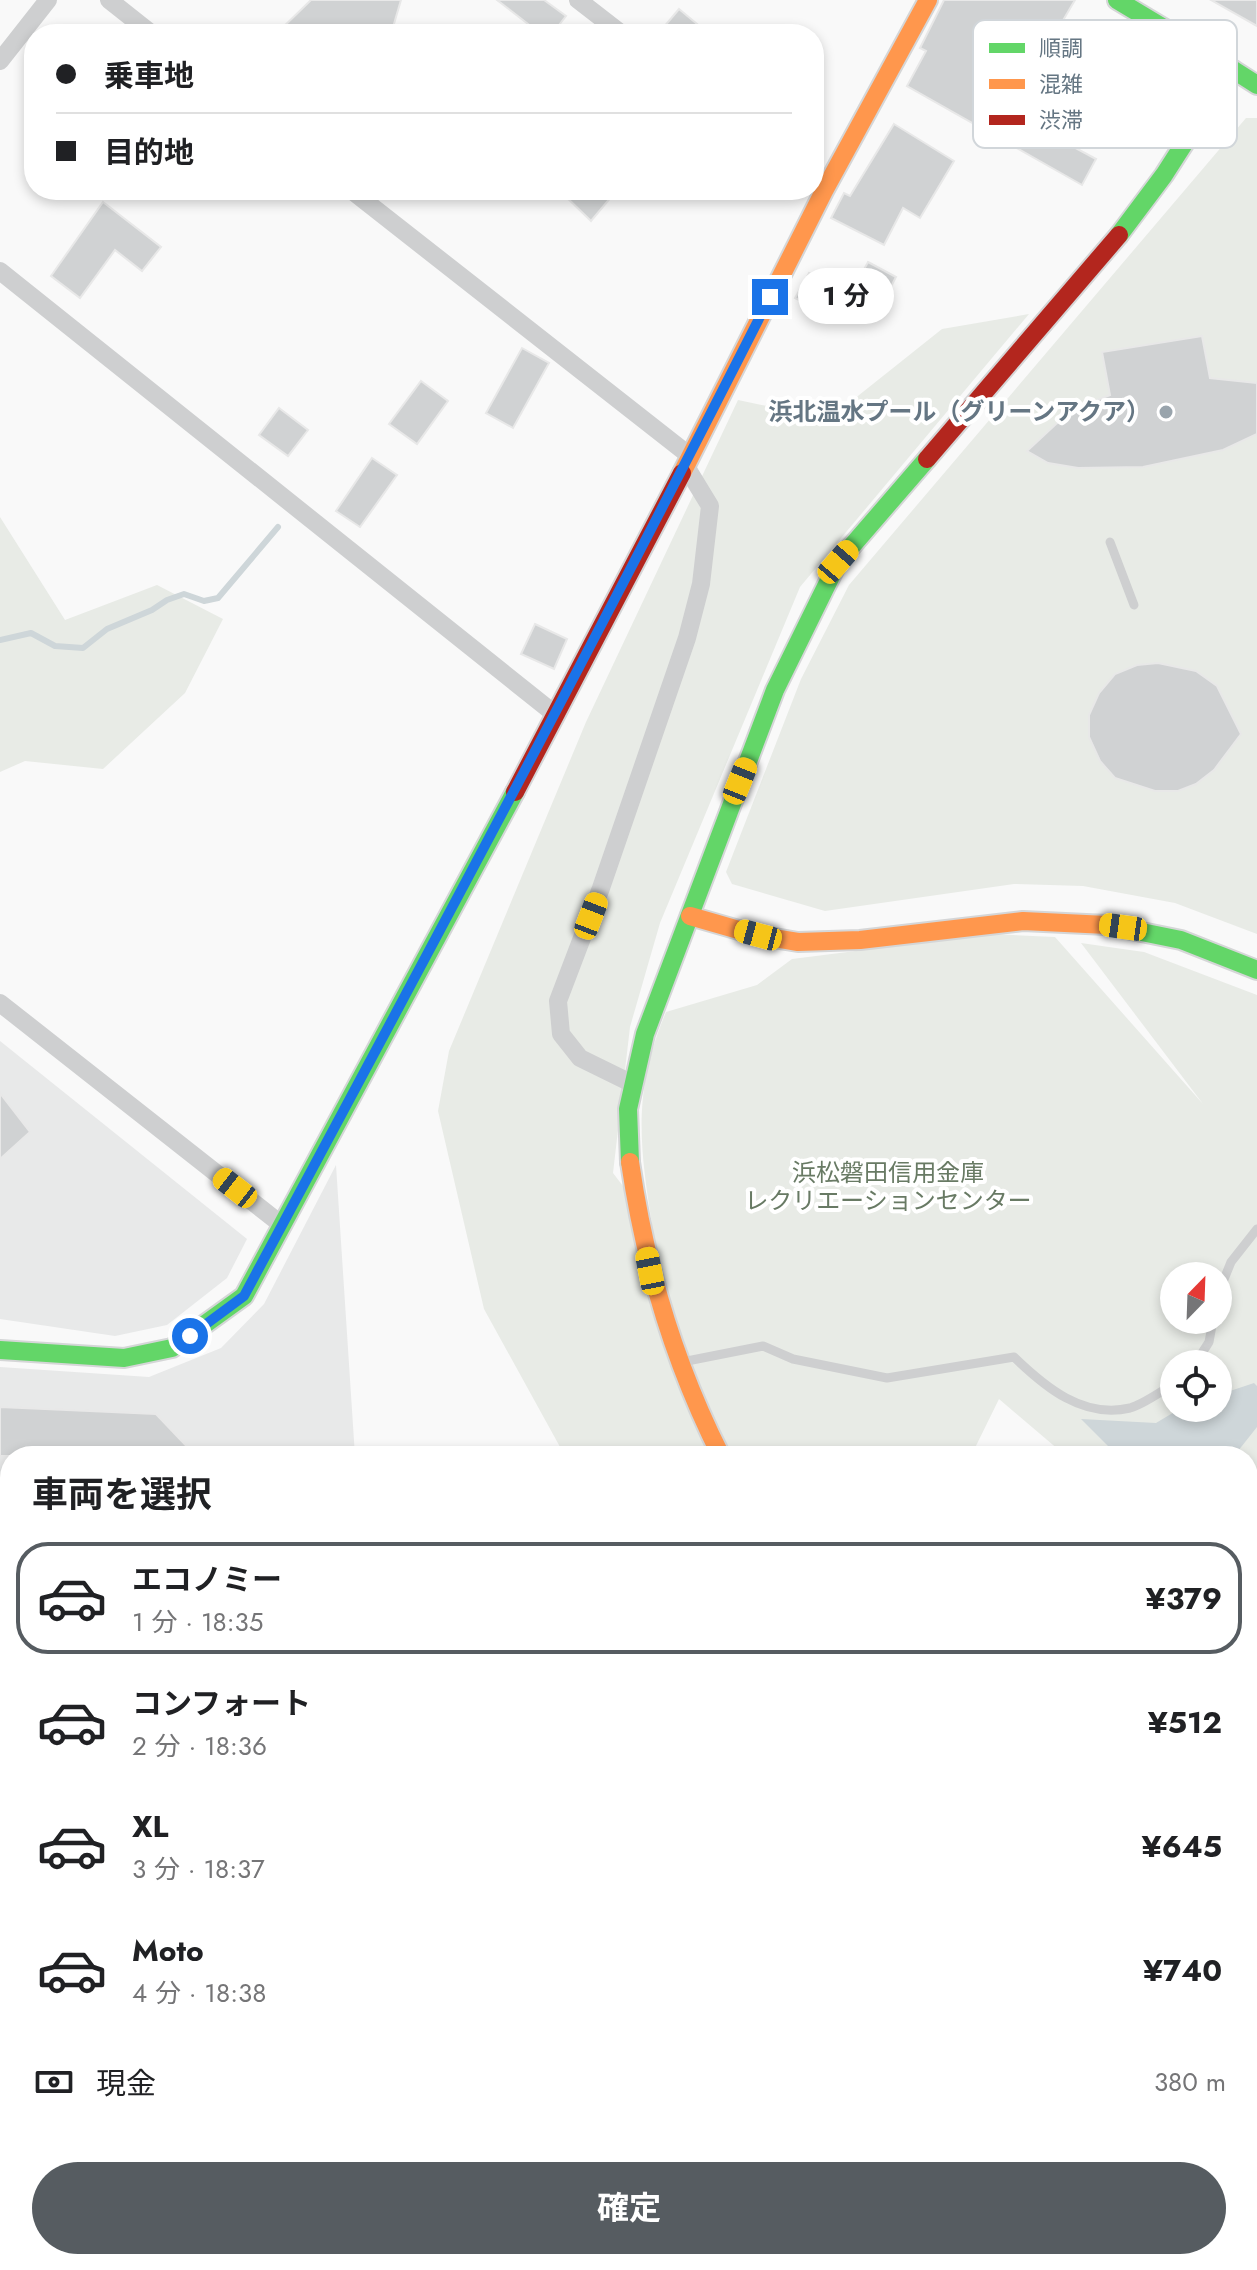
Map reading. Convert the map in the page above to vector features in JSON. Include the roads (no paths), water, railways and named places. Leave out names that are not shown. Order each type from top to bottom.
[{"type":"street","points":[[29,24],[48,0]]},
{"type":"street","points":[[109,0],[139,24]]},
{"type":"street","points":[[578,0],[609,24]]},
{"type":"street","points":[[824,178],[928,0]]},
{"type":"street","points":[[1117,0],[1150,20]]},
{"type":"street","points":[[0,61],[24,30]]},
{"type":"street","points":[[1237,72],[1257,85]]},
{"type":"street","points":[[716,1446],[693,1403],[655,1297],[630,1168],[627,1110],[642,1044],[787,666],[813,604],[838,562],[1112,245],[1181,148]]},
{"type":"street","points":[[363,200],[688,461],[710,506],[701,584],[687,638],[601,888],[558,1001],[561,1034],[580,1058],[633,1084]]},
{"type":"street","points":[[0,1350],[124,1358],[172,1348],[244,1296],[556,715],[688,461],[813,200]]},
{"type":"street","points":[[0,271],[556,715]]},
{"type":"street","points":[[690,916],[779,940],[829,941],[1000,920],[1079,920],[1199,944],[1257,970]]},
{"type":"street","points":[[0,1003],[282,1225]]},
{"type":"lane","points":[[1110,542],[1134,605]]},
{"type":"lane","points":[[1231,1262],[1257,1229]]},
{"type":"lane","points":[[679,1363],[763,1346],[793,1359],[887,1378],[1014,1357],[1047,1389],[1092,1409],[1131,1408],[1160,1392]]},
{"type":"waterway","points":[[0,640],[31,633],[55,646],[83,648],[107,629],[152,610],[167,600],[184,594],[204,601],[218,598],[278,527]]},
{"type":"place","name":"浜北温水プール（グリーンアクア）","points":[[1166,412]]},
{"type":"park label","name":"浜松磐田信用金庫 レクリエーションセンター","points":[[888,1187]]}]
